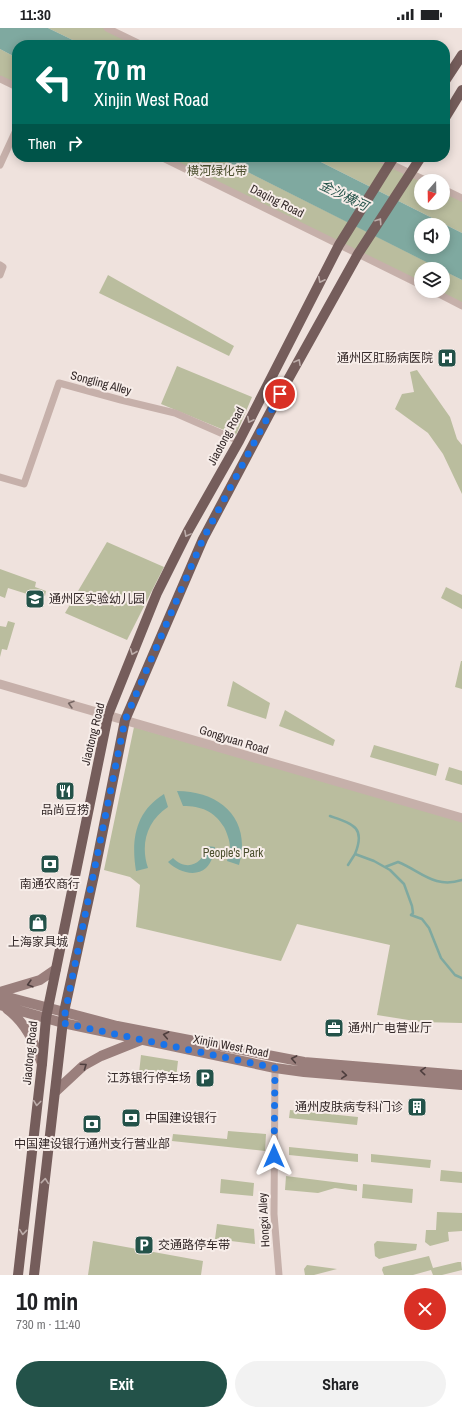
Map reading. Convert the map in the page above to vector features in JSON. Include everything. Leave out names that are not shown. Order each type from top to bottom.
[{"type":"main road","points":[[450,73],[462,55]]},
{"type":"main road","points":[[450,110],[462,90]]},
{"type":"main road","name":"Jiaotong Road","points":[[18,1275],[46,1018],[108,715],[157,593],[188,531],[239,441],[339,245],[391,162]]},
{"type":"main road","points":[[34,1275],[64,1012],[94,875],[125,720],[203,539],[280,394],[358,254],[418,162]]},
{"type":"main road","points":[[0,992],[40,980],[56,969]]},
{"type":"main road","name":"Xinjin West Road","points":[[0,995],[117,1026],[304,1062],[462,1074]]},
{"type":"main road","points":[[0,1005],[14,1015],[28,1031],[42,1064]]},
{"type":"main road","name":"Xinjin West Road","points":[[0,1005],[63,1023],[275,1068],[304,1072],[462,1085]]},
{"type":"main road","points":[[55,1092],[83,1066],[102,1056],[141,1040]]},
{"type":"street","points":[[107,28],[132,40]]},
{"type":"street","points":[[0,79],[12,85]]},
{"type":"street","points":[[0,165],[12,139]]},
{"type":"street","name":"Daqing Road","points":[[171,162],[358,254]]},
{"type":"street","points":[[395,162],[414,175]]},
{"type":"street","points":[[450,192],[462,198]]},
{"type":"street","points":[[358,254],[414,282]]},
{"type":"street","points":[[0,265],[4,267],[0,275]]},
{"type":"street","points":[[447,298],[462,306]]},
{"type":"street","name":"Songling Alley","points":[[0,478],[24,484],[59,383],[174,413],[239,441]]},
{"type":"street","name":"Gongyuan Road","points":[[0,684],[462,818]]},
{"type":"street","name":"Hongxi Alley","points":[[275,1068],[274,1214],[279,1275]]},
{"type":"green space","points":[[48,28],[107,28],[132,40],[73,40]]},
{"type":"green space","points":[[0,49],[12,55],[12,85],[0,79]]},
{"type":"green space","name":"横河绿化带","points":[[171,162],[228,162],[427,262],[414,262],[414,283]]},
{"type":"green space","points":[[321,162],[385,162],[414,177],[414,209]]},
{"type":"green space","points":[[450,193],[462,199],[462,233],[450,227],[450,218],[432,218],[416,210],[450,210]]},
{"type":"green space","points":[[450,274],[462,280],[462,307],[445,298],[450,298]]},
{"type":"green space","points":[[108,275],[234,346],[229,356],[99,293]]},
{"type":"green space","points":[[177,366],[252,397],[236,435],[161,404]]},
{"type":"green space","points":[[417,370],[450,417],[457,439],[462,445],[462,494],[443,454],[428,433],[395,409],[402,394],[414,392],[410,372]]},
{"type":"green space","points":[[107,542],[164,567],[127,640],[65,613]]},
{"type":"green space","points":[[0,569],[36,582],[35,587],[46,591],[45,596],[30,591],[27,594],[8,588],[5,598],[0,596]]},
{"type":"green space","points":[[446,587],[462,595],[462,609],[441,598]]},
{"type":"green space","points":[[8,621],[15,623],[7,650],[2,649],[0,657],[0,626],[6,627]]},
{"type":"green space","points":[[462,661],[462,689],[455,687]]},
{"type":"green space","points":[[233,681],[270,703],[266,719],[227,706]]},
{"type":"green space","points":[[285,710],[335,740],[333,746],[279,726]]},
{"type":"green space","name":"People's Park","points":[[134,727],[462,821],[462,1023],[421,1022],[377,1015],[390,945],[297,924],[281,961],[136,927],[140,885],[130,877],[104,870]]},
{"type":"green space","points":[[374,745],[439,764],[436,776],[370,757]]},
{"type":"green space","points":[[449,767],[462,771],[462,785],[445,780]]},
{"type":"green space","points":[[141,1055],[178,1061],[176,1078],[139,1073]]},
{"type":"green space","points":[[290,1110],[358,1117],[357,1125],[289,1118]]},
{"type":"green space","points":[[228,1131],[266,1134],[265,1151],[172,1141],[173,1134],[227,1139]]},
{"type":"green space","points":[[289,1147],[358,1154],[358,1162],[289,1155]]},
{"type":"green space","points":[[371,1154],[431,1160],[430,1168],[371,1162]]},
{"type":"green space","points":[[441,1170],[462,1172],[462,1183],[440,1181]]},
{"type":"green space","points":[[286,1176],[357,1185],[357,1191],[335,1188],[318,1193],[285,1190]]},
{"type":"green space","points":[[221,1179],[254,1183],[253,1196],[220,1193]]},
{"type":"green space","points":[[363,1184],[413,1189],[412,1203],[362,1198]]},
{"type":"green space","points":[[437,1212],[462,1213],[462,1231],[448,1232],[449,1241],[430,1246],[425,1242],[426,1230],[436,1230]]},
{"type":"green space","points":[[217,1224],[254,1229],[255,1244],[215,1239]]},
{"type":"green space","points":[[93,1241],[203,1261],[201,1275],[88,1275]]},
{"type":"green space","points":[[377,1241],[417,1244],[416,1250],[379,1259],[375,1256],[374,1244]]},
{"type":"green space","points":[[429,1256],[433,1268],[461,1262],[462,1270],[442,1275],[433,1275],[431,1270],[413,1275],[384,1275],[382,1270],[383,1267]]},
{"type":"green space","points":[[307,1265],[337,1269],[314,1275],[305,1275],[304,1269]]},
{"type":"water","points":[[0,28],[48,28],[73,40],[12,40],[12,55],[0,49]]},
{"type":"water","name":"金沙横河","points":[[228,162],[321,162],[432,218],[414,218],[414,254],[450,254],[450,227],[462,233],[462,280],[450,274],[450,262],[426,262]]},
{"type":"water","points":[[177,791],[193,792],[207,796],[229,811],[237,822],[241,834],[242,849],[239,865],[227,861],[230,850],[228,837],[224,827],[216,817],[201,808],[183,806]]},
{"type":"water","points":[[164,794],[168,807],[150,826],[145,842],[148,868],[136,871],[134,848],[137,828],[147,809],[154,801]]},
{"type":"water","points":[[207,846],[215,847],[210,863],[202,871],[197,873],[186,872],[176,868],[168,862],[173,858],[184,865],[194,864],[202,857]]},
{"type":"waterway","points":[[330,816],[351,824],[358,832],[359,838],[355,854]]},
{"type":"waterway","points":[[348,865],[355,854],[374,861],[390,870],[404,884],[412,906],[413,913],[411,915],[422,919],[429,928],[441,958],[455,975],[462,978]]},
{"type":"waterway","points":[[385,867],[398,862],[436,881],[452,882],[462,880]]},
{"type":"place","name":"通州区肛肠病医院","points":[[447,358]]},
{"type":"place","name":"通州区实验幼儿园","points":[[35,599]]},
{"type":"place","name":"品尚豆捞","points":[[65,791]]},
{"type":"place","name":"南通农商行","points":[[50,864]]},
{"type":"place","name":"上海家具城","points":[[38,923]]},
{"type":"place","name":"通州广电营业厅","points":[[334,1028]]},
{"type":"place","name":"江苏银行停车场","points":[[205,1078]]},
{"type":"place","name":"通州皮肤病专科门诊","points":[[417,1107]]},
{"type":"place","name":"中国建设银行","points":[[131,1118]]},
{"type":"place","name":"中国建设银行通州支行营业部","points":[[92,1124]]},
{"type":"place","name":"交通路停车带","points":[[144,1245]]},
{"type":"route","points":[[274,1156],[275,1068],[63,1023],[64,1012],[94,875],[125,720],[203,539],[280,394]]}]
